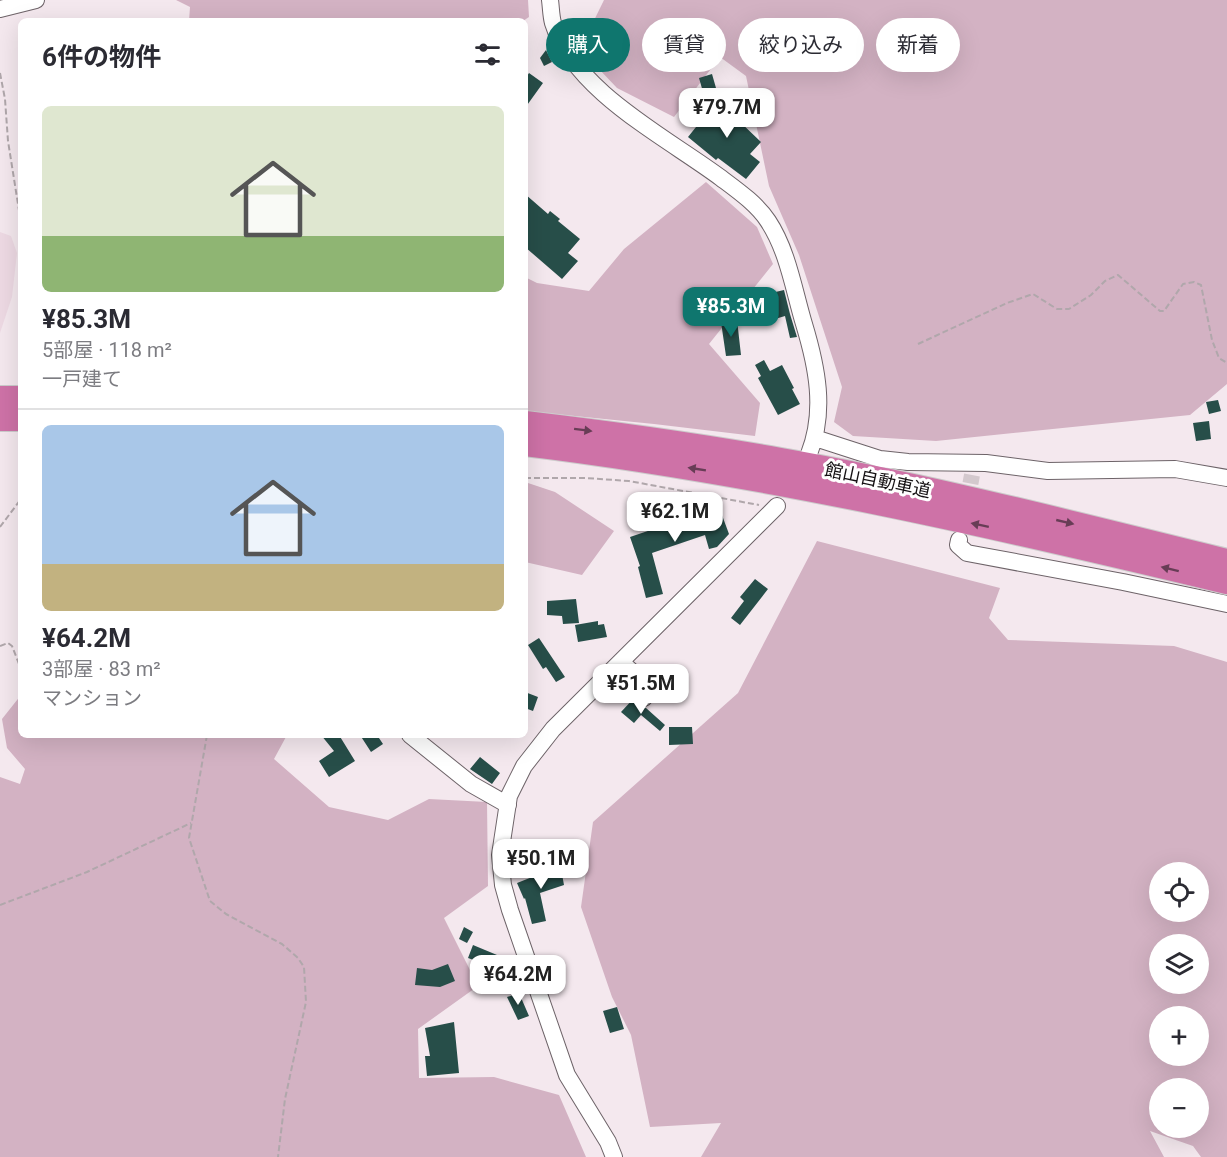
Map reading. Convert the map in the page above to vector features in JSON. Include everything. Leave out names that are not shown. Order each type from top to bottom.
[{"type":"highway","points":[[0,398],[18,398]]},
{"type":"highway","points":[[0,420],[18,419]]},
{"type":"highway","name":"館山自動車道","points":[[528,423],[614,434],[794,463],[940,493],[1227,561]]},
{"type":"highway","name":"館山自動車道","points":[[528,444],[602,453],[776,482],[1051,540],[1227,582]]},
{"type":"street","points":[[0,9],[36,0]]},
{"type":"street","points":[[550,0],[553,22],[563,45],[591,84],[646,126],[695,159],[738,192],[767,219],[779,241],[811,348],[819,399],[818,425],[809,454]]},
{"type":"street","points":[[815,438],[880,459],[973,469],[1047,471],[1176,469],[1227,478]]},
{"type":"street","points":[[614,1157],[608,1142],[567,1075],[510,910],[503,885],[500,855],[509,796],[524,766],[553,729],[775,508]]},
{"type":"street","points":[[959,540],[958,545],[967,553],[1227,604]]},
{"type":"street","points":[[621,662],[650,688],[644,698]]},
{"type":"street","points":[[414,738],[471,784],[508,805]]},
{"type":"path","points":[[0,73],[18,204]]},
{"type":"path","points":[[918,344],[1007,303],[1034,294],[1057,309],[1069,309],[1091,295],[1105,281],[1118,275],[1160,311],[1164,311],[1183,284],[1194,282],[1201,285],[1212,340],[1219,358],[1227,363]]},
{"type":"path","points":[[528,478],[629,481],[775,508]]},
{"type":"path","points":[[0,527],[18,503]]},
{"type":"path","points":[[0,646],[8,643],[12,646],[18,661]]},
{"type":"path","points":[[206,738],[189,838],[210,901],[226,914],[282,944],[298,958],[304,967],[306,1002],[285,1099],[278,1157]]},
{"type":"path","points":[[0,905],[87,872],[191,823]]},
{"type":"shaded area","points":[[176,0],[528,0],[529,17],[189,18],[190,7]]},
{"type":"shaded area","points":[[604,0],[1227,0],[1227,384],[1190,415],[936,441],[853,436],[834,422],[842,387],[799,255],[769,186],[746,76],[741,72],[864,72],[864,18],[738,18],[738,70],[726,61],[726,18],[642,18],[642,72],[708,72],[674,117],[617,88],[602,72],[630,72],[630,18],[595,18]]},
{"type":"shaded area","points":[[706,182],[757,227],[773,264],[709,344],[760,403],[755,436],[528,411],[528,278],[537,283],[589,291],[624,249]]},
{"type":"shaded area","points":[[0,232],[11,236],[17,253],[12,297],[0,333]]},
{"type":"shaded area","points":[[528,483],[555,492],[614,531],[582,575],[528,563]]},
{"type":"shaded area","points":[[817,541],[1000,588],[989,618],[1008,640],[1174,646],[1227,662],[1227,1157],[1201,1157],[1193,1146],[1170,1138],[1209,1138],[1209,1078],[1149,1078],[1149,1138],[1154,1138],[1164,1157],[701,1157],[721,1123],[650,1127],[631,1035],[612,997],[581,907],[593,822],[738,693]]},
{"type":"shaded area","points":[[18,699],[18,738],[285,738],[274,759],[329,807],[388,820],[429,799],[487,802],[488,886],[444,918],[478,986],[418,1029],[419,1078],[494,1077],[559,1095],[586,1157],[0,1157],[0,777],[20,784],[25,769],[7,748],[2,719]]},
{"type":"building","points":[[546,50],[546,65],[544,66],[540,58]]},
{"type":"building","points":[[528,74],[543,83],[528,104]]},
{"type":"building","points":[[712,74],[716,88],[703,92],[699,78]]},
{"type":"building","points":[[716,97],[740,117],[738,120],[761,142],[750,154],[760,162],[746,179],[718,158],[716,160],[688,137],[708,112],[706,110]]},
{"type":"building","points":[[528,197],[548,214],[550,211],[560,219],[558,221],[580,239],[568,253],[578,261],[562,279],[528,250]]},
{"type":"building","points":[[784,290],[797,337],[790,338],[785,316],[775,319],[767,294]]},
{"type":"building","points":[[737,320],[741,355],[726,356],[721,322]]},
{"type":"building","points":[[764,360],[770,371],[782,365],[800,404],[778,415],[758,378],[761,376],[755,365]]},
{"type":"building","points":[[1218,400],[1221,411],[1209,414],[1206,402]]},
{"type":"building","points":[[1209,421],[1211,439],[1196,441],[1193,423]]},
{"type":"building","points":[[719,507],[729,534],[717,547],[709,549],[705,535],[652,553],[663,594],[646,598],[638,567],[640,566],[630,537]]},
{"type":"building","points":[[755,579],[768,589],[740,625],[731,618],[744,601],[740,597]]},
{"type":"building","points":[[576,599],[579,623],[563,624],[562,616],[547,615],[547,601]]},
{"type":"building","points":[[598,621],[598,625],[604,624],[607,637],[578,642],[575,625]]},
{"type":"building","points":[[539,638],[565,677],[556,682],[546,667],[543,669],[528,645]]},
{"type":"building","points":[[528,693],[538,697],[533,711],[528,709]]},
{"type":"building","points":[[634,698],[638,707],[646,708],[665,725],[660,731],[641,715],[634,723],[621,712]]},
{"type":"building","points":[[669,727],[692,727],[693,744],[669,745]]},
{"type":"building","points":[[323,738],[341,738],[355,761],[329,777],[319,761],[334,751]]},
{"type":"building","points":[[362,738],[379,738],[383,744],[371,752]]},
{"type":"building","points":[[480,757],[500,773],[492,784],[470,769]]},
{"type":"building","points":[[559,858],[564,885],[540,893],[546,921],[532,924],[525,898],[517,883],[550,870],[548,861]]},
{"type":"building","points":[[464,927],[473,932],[467,943],[459,939]]},
{"type":"building","points":[[473,945],[509,960],[504,971],[468,958]]},
{"type":"building","points":[[448,964],[455,981],[440,987],[415,985],[417,968],[432,970]]},
{"type":"building","points":[[519,993],[529,1016],[518,1020],[507,997]]},
{"type":"building","points":[[617,1007],[624,1029],[610,1033],[603,1011]]},
{"type":"building","points":[[454,1022],[459,1073],[427,1076],[425,1056],[430,1056],[425,1028]]},
{"type":"tunnel","points":[[966,507],[972,475]]}]
